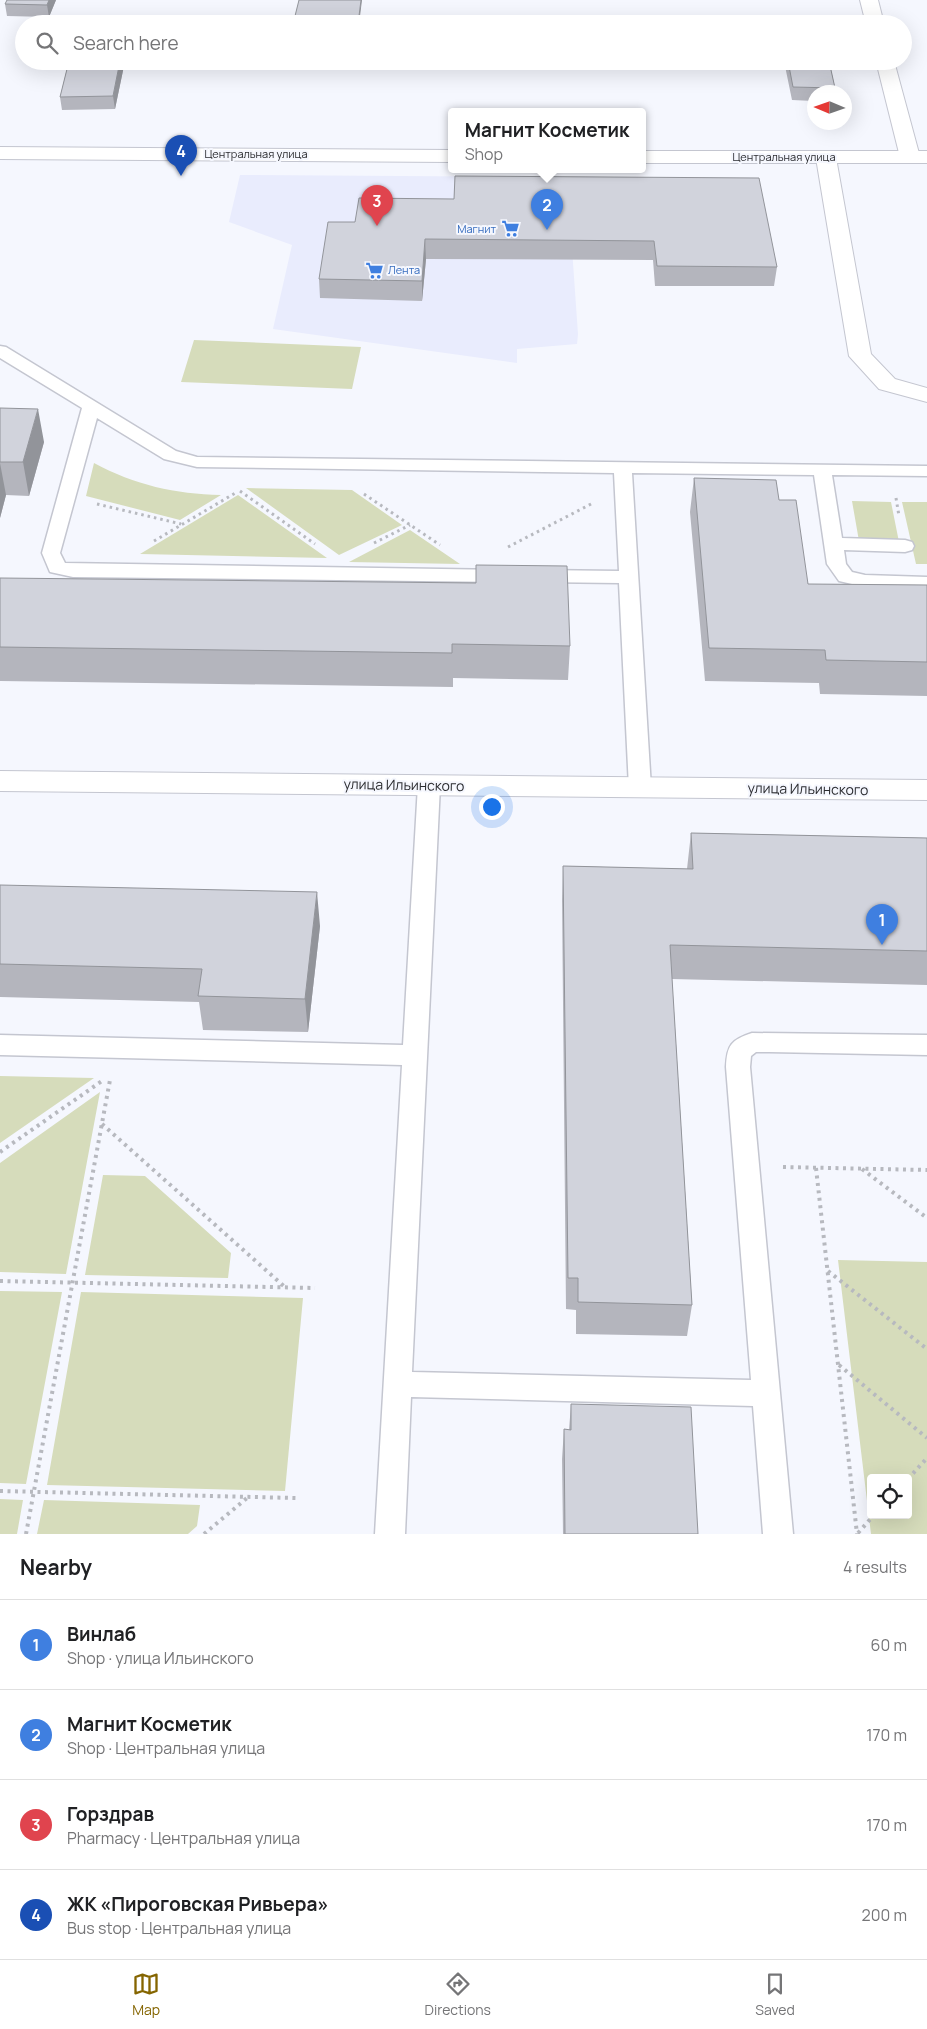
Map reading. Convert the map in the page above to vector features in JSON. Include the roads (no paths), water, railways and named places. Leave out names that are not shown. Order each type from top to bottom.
[{"type":"street","points":[[869,0],[873,15]]},
{"type":"street","points":[[888,70],[919,157]]},
{"type":"street","name":"Центральная улица","points":[[0,153],[448,156]]},
{"type":"street","name":"Центральная улица","points":[[646,157],[919,157]]},
{"type":"street","points":[[826,158],[860,356],[887,384],[927,395]]},
{"type":"street","name":"улица Ильинского","points":[[0,781],[927,790]]},
{"type":"lane","points":[[0,351],[170,455],[197,462],[927,471]]},
{"type":"lane","points":[[91,406],[51,553],[57,568],[73,571],[629,577]]},
{"type":"lane","points":[[623,468],[640,788]]},
{"type":"lane","points":[[822,470],[837,564],[846,577],[864,582],[927,583]]},
{"type":"lane","points":[[833,544],[905,546]]},
{"type":"lane","points":[[390,1534],[429,786]]},
{"type":"lane","points":[[778,1534],[738,1067],[739,1051],[752,1043],[768,1042],[927,1045]]},
{"type":"lane","points":[[0,1045],[415,1055]]},
{"type":"lane","points":[[398,1384],[766,1393]]},
{"type":"place","name":"ЖК «Пироговская Ривьера»","points":[[181,176]]},
{"type":"place","name":"Горздрав","points":[[377,226]]},
{"type":"place","name":"Магнит","points":[[510,229]]},
{"type":"place","name":"Магнит Косметик","points":[[547,230]]},
{"type":"place","name":"Лента","points":[[374,270]]},
{"type":"place","name":"Винлаб","points":[[882,945]]}]
